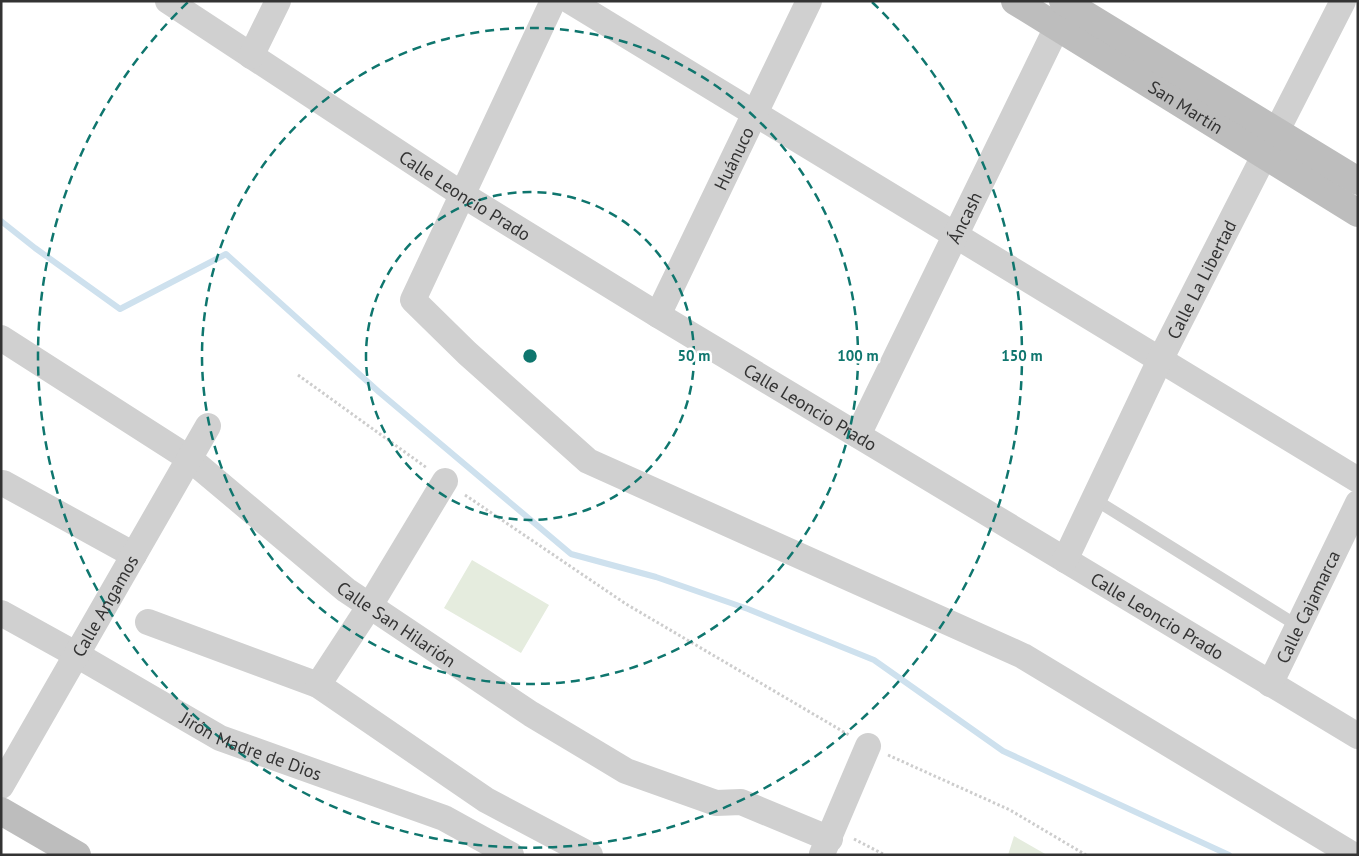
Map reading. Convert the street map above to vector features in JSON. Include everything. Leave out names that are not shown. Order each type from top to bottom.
[{"type":"street","name":"Calle Leoncio Prado","points":[[168,1],[463,194],[658,315],[1358,736]]},
{"type":"street","points":[[251,56],[278,1]]},
{"type":"street","points":[[553,1],[413,300],[467,353],[588,461],[1023,656],[1353,855]]},
{"type":"street","points":[[570,1],[1358,480]]},
{"type":"street","name":"Huánuco","points":[[658,315],[809,1]]},
{"type":"street","name":"San Martín","points":[[1015,1],[1066,9],[1177,70],[1358,181]]},
{"type":"street","name":"Calle La Libertad","points":[[1065,560],[1160,360],[1343,1]]},
{"type":"street","name":"San Martín","points":[[1066,9],[1163,93],[1358,213]]},
{"type":"street","name":"Áncash","points":[[858,435],[1066,9]]},
{"type":"street","points":[[1163,93],[1177,70]]},
{"type":"street","name":"Calle San Hilarión","points":[[1,338],[190,459],[346,590],[531,714],[626,771],[716,803],[741,802],[828,841]]},
{"type":"street","name":"Calle Angamos","points":[[1,786],[208,426]]},
{"type":"street","points":[[318,685],[370,607],[445,481]]},
{"type":"street","points":[[3,483],[134,555]]},
{"type":"street","name":"Calle Cajamarca","points":[[1270,684],[1358,503]]},
{"type":"street","name":"Jirón Madre de Dios","points":[[1,613],[220,738],[444,818],[511,855]]},
{"type":"street","points":[[148,622],[318,685],[486,800],[590,855]]},
{"type":"street","points":[[828,841],[868,746]]},
{"type":"street","points":[[1,811],[77,855]]},
{"type":"lane","points":[[1094,499],[1298,626]]},
{"type":"path","points":[[298,375],[445,481],[626,604],[868,746],[1010,810],[1086,855]]},
{"type":"path","points":[[828,841],[885,855]]},
{"type":"shaded area","points":[[472,560],[549,605],[521,653],[444,608]]},
{"type":"shaded area","points":[[1014,836],[1047,855],[1008,855]]},
{"type":"waterway","points":[[1,221],[120,309],[226,254],[379,392],[571,554],[656,577],[748,609],[874,660],[1003,751],[1229,855]]}]
